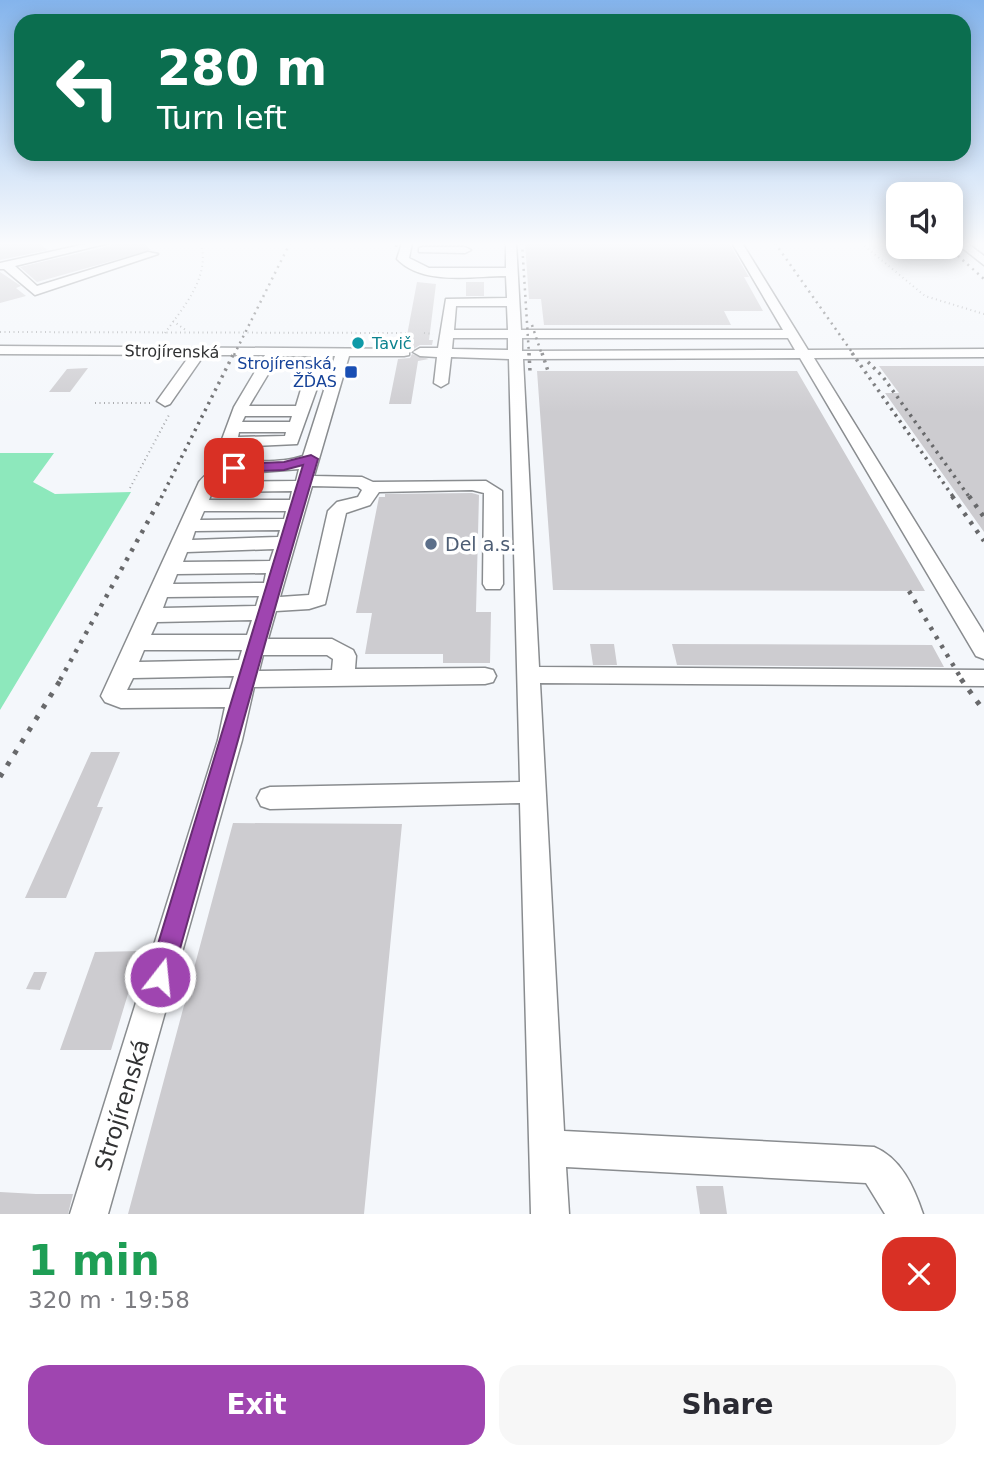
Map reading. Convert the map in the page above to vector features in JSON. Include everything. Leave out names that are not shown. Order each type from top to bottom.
[{"type":"street","points":[[772,300],[984,651]]},
{"type":"street","points":[[441,383],[450,302],[513,302],[550,1214]]},
{"type":"street","points":[[299,419],[317,333]]},
{"type":"street","points":[[446,334],[793,334]]},
{"type":"street","name":"Strojírenská","points":[[0,349],[404,352]]},
{"type":"street","points":[[165,401],[199,352]]},
{"type":"street","points":[[274,352],[267,366],[256,378],[234,427],[299,419]]},
{"type":"street","name":"Strojírenská","points":[[89,1214],[343,352]]},
{"type":"street","points":[[421,352],[984,353]]},
{"type":"street","points":[[241,411],[299,419]]},
{"type":"street","points":[[311,459],[284,466],[234,468],[219,473],[205,486],[113,691],[116,699],[332,647],[345,656],[342,678]]},
{"type":"street","points":[[158,591],[268,602],[309,602],[318,599],[338,511],[343,506],[364,501],[372,489],[362,482],[196,506]]},
{"type":"street","points":[[369,487],[472,485],[486,486],[493,491],[493,584]]},
{"type":"street","points":[[205,486],[302,491]]},
{"type":"street","points":[[188,526],[289,534]]},
{"type":"street","points":[[178,546],[289,534]]},
{"type":"street","points":[[169,568],[279,567]]},
{"type":"street","points":[[147,615],[268,602]]},
{"type":"street","points":[[135,643],[248,667],[342,678],[485,676]]},
{"type":"street","points":[[528,675],[984,678]]},
{"type":"street","points":[[271,798],[533,792]]},
{"type":"street","points":[[548,1148],[874,1165],[886,1176],[901,1201],[904,1214]]},
{"type":"path","points":[[164,333],[187,300]]},
{"type":"path","points":[[937,300],[984,314]]},
{"type":"path","points":[[173,321],[189,333]]},
{"type":"path","points":[[0,332],[407,334]]},
{"type":"path","points":[[95,403],[165,401],[170,406],[168,417],[130,488]]},
{"type":"green space","points":[[0,453],[54,453],[33,482],[55,494],[131,492],[0,710]]},
{"type":"building","points":[[414,300],[434,300],[429,340],[433,340],[432,345],[420,345],[412,350],[405,346]]},
{"type":"building","points":[[541,300],[757,300],[763,311],[724,311],[731,325],[544,325]]},
{"type":"building","points":[[412,354],[429,359],[418,361],[411,404],[389,404],[398,359],[410,358]]},
{"type":"building","points":[[879,366],[984,366],[984,532],[885,393],[899,393]]},
{"type":"building","points":[[88,368],[70,392],[49,392],[67,369]]},
{"type":"building","points":[[537,371],[797,371],[925,591],[553,590]]},
{"type":"building","points":[[385,494],[479,495],[476,612],[491,612],[490,663],[443,663],[443,654],[365,654],[372,613],[356,613],[379,497],[385,497]]},
{"type":"building","points":[[590,644],[614,644],[617,665],[593,665]]},
{"type":"building","points":[[672,644],[932,645],[944,667],[677,665]]},
{"type":"building","points":[[91,752],[120,752],[97,807],[103,807],[66,898],[25,898]]},
{"type":"building","points":[[233,823],[402,824],[364,1214],[128,1214]]},
{"type":"building","points":[[141,951],[111,1050],[60,1050],[95,952]]},
{"type":"building","points":[[34,972],[47,972],[40,990],[26,989]]},
{"type":"building","points":[[696,1186],[723,1186],[727,1214],[700,1214]]},
{"type":"building","points":[[0,1192],[73,1194],[68,1214],[0,1214]]},
{"type":"railway","points":[[234,355],[262,300]]},
{"type":"railway","points":[[526,300],[529,355]]},
{"type":"railway","points":[[815,300],[854,355]]},
{"type":"railway","points":[[532,325],[542,355]]},
{"type":"railway","points":[[161,498],[234,353]]},
{"type":"railway","points":[[529,353],[530,371]]},
{"type":"railway","points":[[542,353],[548,371]]},
{"type":"railway","points":[[852,353],[954,498]]},
{"type":"railway","points":[[868,362],[883,377],[970,498]]},
{"type":"railway","points":[[60,680],[162,496]]},
{"type":"railway","points":[[952,496],[984,541]]},
{"type":"railway","points":[[969,496],[984,517]]},
{"type":"railway","points":[[909,591],[962,680]]},
{"type":"railway","points":[[0,777],[61,679]]},
{"type":"railway","points":[[961,679],[984,711]]},
{"type":"place","name":"Tavič","points":[[358,343]]},
{"type":"place","name":"Strojírenská, ŽĎAS","points":[[351,372]]},
{"type":"place","name":"Del a.s.","points":[[431,544]]},
{"type":"route","points":[[160,977],[230,740],[235,711],[311,459],[284,466],[234,468]]}]
